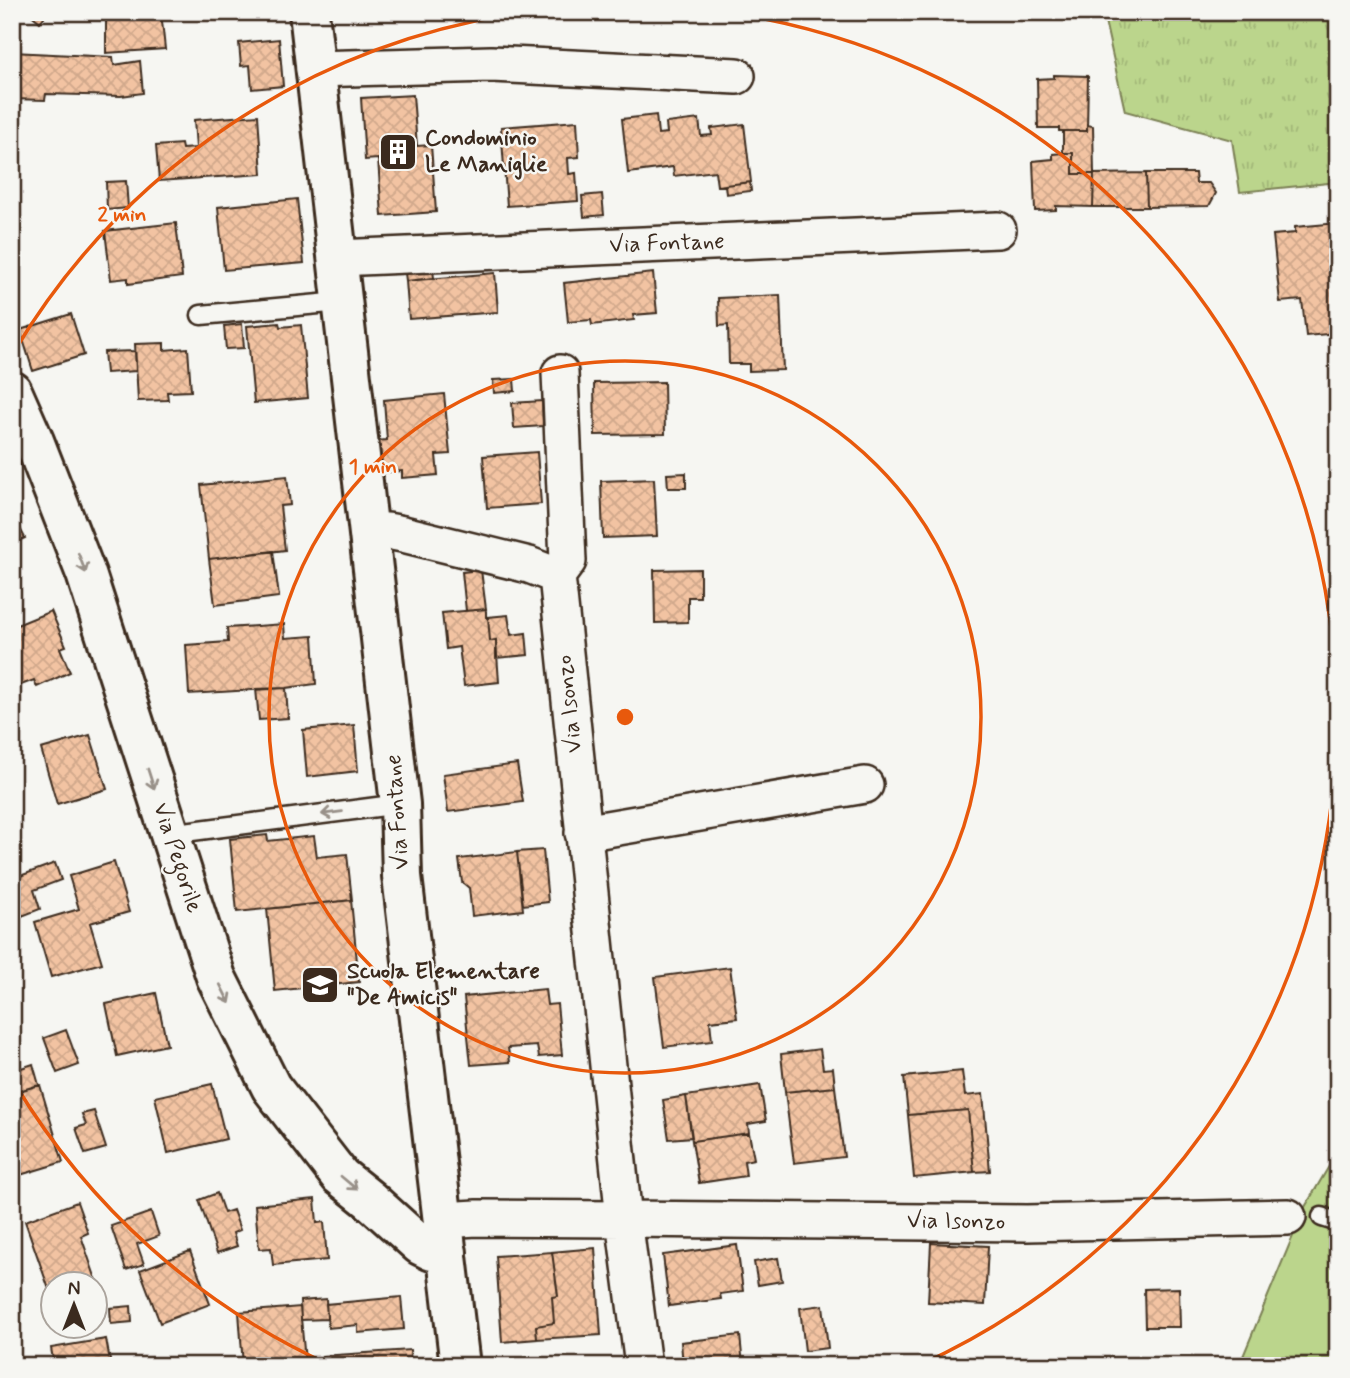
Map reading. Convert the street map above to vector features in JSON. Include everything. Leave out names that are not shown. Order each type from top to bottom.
[{"type":"street","name":"Via Fontane","points":[[309,12],[400,804],[402,876],[460,1366]]},
{"type":"street","points":[[314,69],[491,64],[737,76]]},
{"type":"street","name":"Via Fontane","points":[[337,258],[998,230]]},
{"type":"street","name":"Via Isonzo","points":[[560,373],[568,561],[556,576],[624,1219],[643,1366]]},
{"type":"street","name":"Via Pegorile","points":[[12,391],[34,440],[86,575],[216,977],[271,1087],[340,1176],[420,1245],[432,1251],[445,1236]]},
{"type":"street","points":[[368,533],[387,531],[403,534],[529,565],[556,576]]},
{"type":"street","points":[[583,833],[865,785]]},
{"type":"street","name":"Via Isonzo","points":[[445,1236],[477,1218],[1027,1223],[1288,1217]]},
{"type":"lane","points":[[201,316],[341,302]]},
{"type":"lane","points":[[169,834],[400,804]]},
{"type":"green space","points":[[1103,12],[1338,12],[1338,182],[1240,192],[1232,140],[1125,111]]},
{"type":"green space","points":[[1338,1151],[1338,1366],[1239,1366],[1305,1207]]},
{"type":"building","points":[[28,12],[48,12],[40,22]]},
{"type":"building","points":[[106,12],[161,12],[165,49],[106,53]]},
{"type":"building","points":[[279,39],[283,86],[252,89],[250,65],[241,66],[239,43]]},
{"type":"building","points":[[12,52],[113,57],[114,65],[140,61],[143,93],[121,96],[46,94],[45,100],[12,99]]},
{"type":"building","points":[[1054,75],[1088,76],[1087,131],[1038,128],[1037,79],[1054,78]]},
{"type":"building","name":"Condominio Le Maniglie","points":[[413,95],[417,146],[431,145],[436,212],[382,216],[378,159],[365,160],[361,98]]},
{"type":"building","points":[[258,115],[262,174],[159,181],[156,146],[181,144],[182,149],[196,148],[194,120]]},
{"type":"building","points":[[656,115],[658,134],[667,133],[666,123],[699,119],[701,136],[712,135],[711,128],[744,124],[751,182],[717,186],[715,171],[674,176],[673,167],[628,173],[622,119]]},
{"type":"building","points":[[577,121],[579,157],[568,158],[569,174],[576,173],[578,201],[507,206],[501,127]]},
{"type":"building","points":[[1087,125],[1093,126],[1094,174],[1073,174],[1073,153],[1063,153],[1063,131],[1087,131]]},
{"type":"building","points":[[1073,153],[1073,174],[1094,174],[1093,207],[1056,206],[1056,210],[1035,211],[1033,161],[1053,159],[1053,154]]},
{"type":"building","points":[[1146,173],[1147,207],[1093,207],[1094,174]]},
{"type":"building","points":[[1146,173],[1195,173],[1196,183],[1209,183],[1216,193],[1209,206],[1147,207]]},
{"type":"building","points":[[126,181],[128,208],[107,210],[106,182]]},
{"type":"building","points":[[750,182],[751,191],[726,194],[725,185]]},
{"type":"building","points":[[602,194],[604,215],[584,217],[582,196]]},
{"type":"building","points":[[297,199],[304,263],[224,270],[218,207]]},
{"type":"building","points":[[176,223],[182,277],[128,284],[128,278],[111,280],[105,231]]},
{"type":"building","points":[[1338,223],[1338,333],[1306,336],[1302,300],[1280,302],[1273,235],[1295,233],[1295,227]]},
{"type":"building","points":[[432,262],[434,278],[406,281],[404,265]]},
{"type":"building","points":[[495,273],[498,312],[409,319],[406,281]]},
{"type":"building","points":[[653,273],[657,313],[633,315],[634,320],[592,325],[591,320],[568,322],[564,283]]},
{"type":"building","points":[[780,295],[783,370],[749,371],[749,364],[729,364],[728,325],[719,326],[718,298]]},
{"type":"building","points":[[71,314],[84,355],[33,371],[20,330]]},
{"type":"building","points":[[279,323],[280,327],[301,325],[308,398],[254,403],[247,326]]},
{"type":"building","points":[[242,324],[244,348],[226,349],[224,326]]},
{"type":"building","points":[[164,343],[164,350],[188,348],[191,391],[167,392],[168,400],[138,401],[135,344]]},
{"type":"building","points":[[135,351],[136,371],[106,373],[104,352]]},
{"type":"building","points":[[514,379],[515,391],[494,393],[493,380]]},
{"type":"building","points":[[664,382],[665,434],[595,435],[594,383]]},
{"type":"building","points":[[444,394],[450,454],[436,455],[438,475],[402,478],[402,471],[378,473],[375,441],[387,440],[384,400]]},
{"type":"building","points":[[542,401],[543,426],[514,428],[512,403]]},
{"type":"building","points":[[537,452],[541,504],[487,508],[483,456]]},
{"type":"building","points":[[686,473],[686,488],[668,488],[667,474]]},
{"type":"building","points":[[287,476],[290,505],[280,506],[285,550],[209,559],[201,485]]},
{"type":"building","points":[[654,479],[657,536],[603,538],[601,481]]},
{"type":"building","points":[[12,513],[25,538],[12,544]]},
{"type":"building","points":[[273,551],[279,597],[215,605],[209,559]]},
{"type":"building","points":[[700,569],[700,597],[688,597],[688,622],[655,623],[654,570]]},
{"type":"building","points":[[481,570],[486,609],[466,611],[462,572]]},
{"type":"building","points":[[486,609],[490,641],[496,640],[499,682],[464,686],[459,647],[446,649],[442,613]]},
{"type":"building","points":[[51,611],[66,646],[60,648],[70,672],[37,687],[34,680],[16,687],[12,679],[12,627]]},
{"type":"building","points":[[508,615],[511,635],[526,633],[528,655],[496,658],[496,640],[490,641],[488,617]]},
{"type":"building","points":[[284,624],[285,638],[313,636],[316,684],[189,694],[186,645],[228,642],[227,628]]},
{"type":"building","points":[[286,688],[288,718],[259,720],[256,689]]},
{"type":"building","points":[[354,725],[358,771],[307,777],[303,730]]},
{"type":"building","points":[[90,735],[107,789],[57,804],[41,749]]},
{"type":"building","points":[[517,764],[523,802],[448,812],[443,774]]},
{"type":"building","points":[[267,835],[268,841],[314,836],[317,857],[347,854],[352,900],[237,912],[230,839]]},
{"type":"building","points":[[543,850],[548,902],[523,905],[517,852]]},
{"type":"building","points":[[517,852],[523,910],[472,916],[469,888],[462,882],[459,859]]},
{"type":"building","points":[[114,862],[129,912],[90,923],[102,963],[51,977],[35,922],[79,909],[69,876]]},
{"type":"building","points":[[55,863],[61,880],[34,890],[40,909],[22,916],[12,879]]},
{"type":"building","points":[[351,900],[359,982],[275,991],[267,909]]},
{"type":"building","points":[[730,967],[737,1018],[710,1021],[712,1041],[664,1047],[655,977]]},
{"type":"building","points":[[545,989],[547,1005],[557,1004],[562,1055],[539,1057],[537,1046],[508,1048],[510,1062],[471,1065],[464,997]]},
{"type":"building","points":[[156,993],[167,1045],[117,1056],[106,1004]]},
{"type":"building","points":[[66,1030],[79,1065],[57,1073],[44,1038]]},
{"type":"building","points":[[820,1049],[823,1069],[833,1068],[835,1087],[785,1092],[781,1054]]},
{"type":"building","points":[[33,1064],[39,1085],[12,1093],[12,1071]]},
{"type":"building","points":[[962,1071],[965,1096],[983,1094],[990,1171],[974,1172],[968,1110],[908,1115],[904,1077]]},
{"type":"building","points":[[212,1084],[226,1139],[168,1153],[155,1097]]},
{"type":"building","points":[[40,1085],[63,1162],[20,1175],[12,1149],[12,1139],[19,1137],[12,1114],[12,1093]]},
{"type":"building","points":[[760,1085],[766,1121],[748,1124],[749,1133],[692,1141],[686,1096]]},
{"type":"building","points":[[835,1087],[844,1157],[794,1163],[785,1092]]},
{"type":"building","points":[[686,1096],[692,1137],[669,1139],[663,1100]]},
{"type":"building","points":[[968,1110],[974,1172],[914,1178],[908,1115]]},
{"type":"building","points":[[94,1111],[106,1148],[85,1154],[76,1128],[86,1125],[82,1114]]},
{"type":"building","points":[[749,1133],[754,1159],[744,1161],[746,1176],[699,1183],[692,1141]]},
{"type":"building","points":[[217,1193],[224,1213],[233,1210],[240,1230],[233,1233],[237,1246],[217,1253],[199,1200]]},
{"type":"building","points":[[315,1199],[317,1223],[324,1222],[327,1260],[273,1265],[271,1248],[259,1249],[255,1205]]},
{"type":"building","points":[[77,1202],[88,1233],[81,1236],[93,1270],[42,1270],[25,1221]]},
{"type":"building","points":[[151,1212],[159,1236],[137,1244],[144,1264],[126,1270],[111,1226]]},
{"type":"building","points":[[931,1243],[988,1246],[985,1305],[928,1302]]},
{"type":"building","points":[[737,1245],[743,1291],[720,1294],[721,1299],[669,1306],[663,1255]]},
{"type":"building","points":[[595,1248],[601,1335],[537,1339],[536,1326],[554,1323],[552,1297],[558,1296],[552,1252]]},
{"type":"building","points":[[190,1251],[210,1304],[160,1323],[140,1270]]},
{"type":"building","points":[[552,1252],[558,1296],[552,1297],[554,1323],[536,1326],[537,1339],[502,1342],[496,1256]]},
{"type":"building","points":[[778,1258],[782,1281],[758,1285],[754,1262]]},
{"type":"building","points":[[1179,1288],[1180,1327],[1145,1327],[1144,1289]]},
{"type":"building","points":[[401,1297],[404,1329],[358,1333],[358,1325],[328,1328],[326,1304]]},
{"type":"building","points":[[326,1299],[327,1319],[301,1320],[300,1301]]},
{"type":"building","points":[[823,1305],[828,1348],[805,1351],[800,1308]]},
{"type":"building","points":[[131,1306],[132,1322],[111,1324],[110,1308]]},
{"type":"building","points":[[300,1307],[305,1361],[243,1366],[239,1312]]},
{"type":"building","points":[[740,1335],[743,1366],[683,1366],[681,1342]]},
{"type":"building","points":[[106,1340],[111,1366],[54,1366],[51,1348]]},
{"type":"building","points":[[410,1350],[411,1366],[323,1366],[322,1356]]},
{"type":"place","name":"Condominio Le Maniglie","points":[[398,152]]},
{"type":"place","name":"Scuola Elementare \"De Amicis\"","points":[[320,985]]}]
